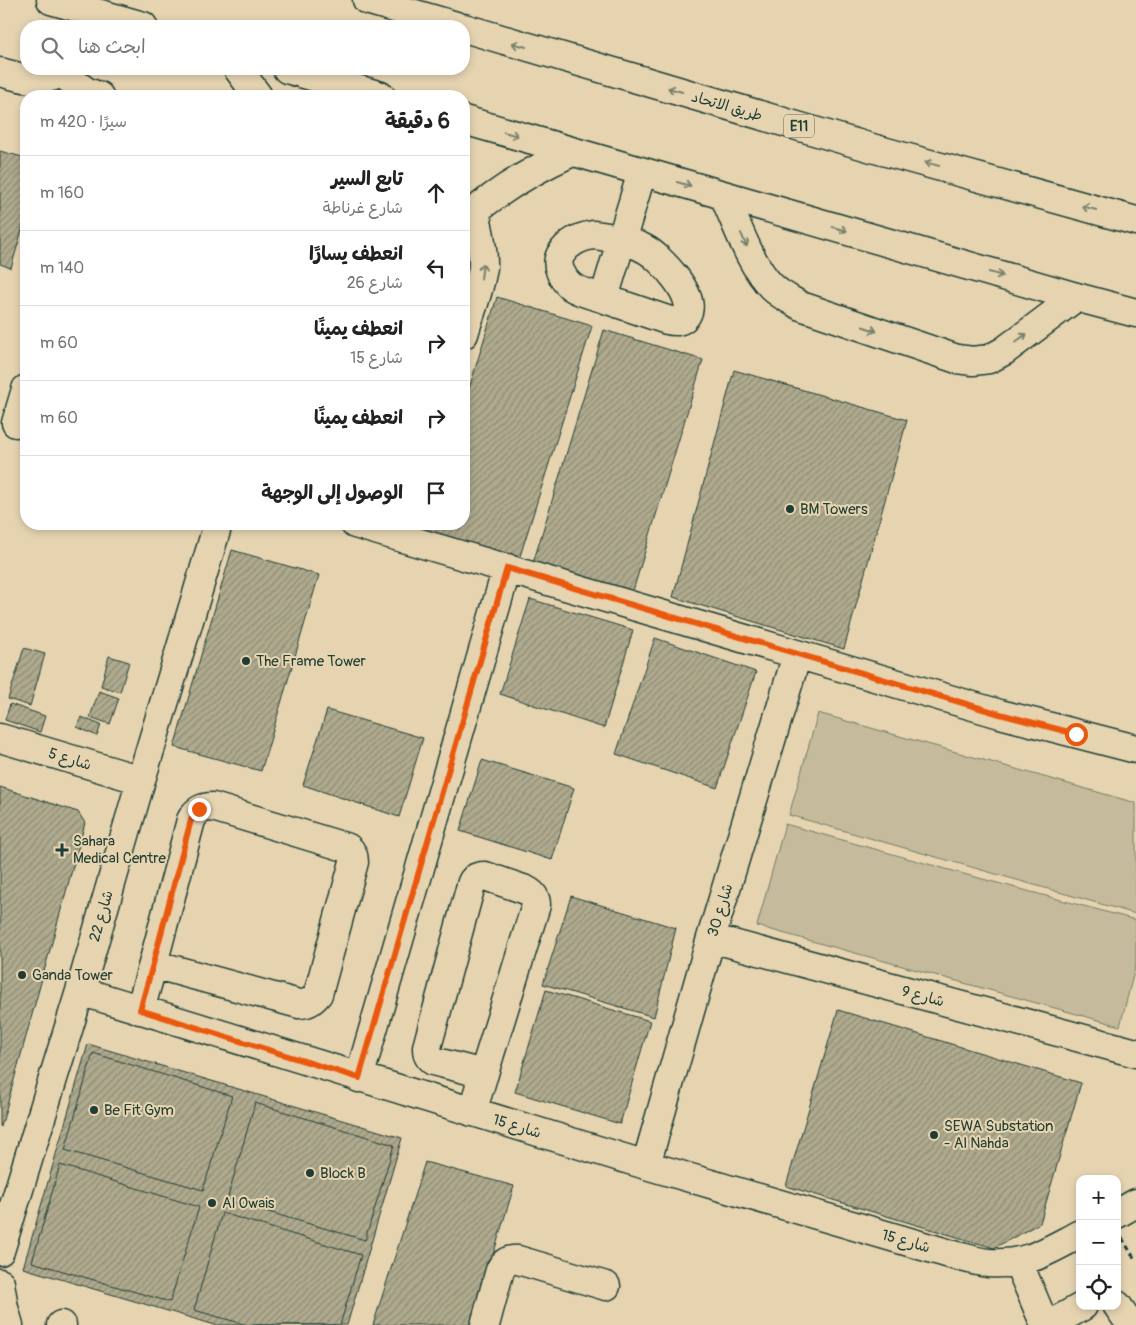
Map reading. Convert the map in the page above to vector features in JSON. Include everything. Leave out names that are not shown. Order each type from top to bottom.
[{"type":"main road","points":[[51,0],[122,20]]},
{"type":"main road","points":[[367,0],[435,20]]},
{"type":"main road","name":"طريق الاتحاد","points":[[470,30],[872,148],[1136,221]]},
{"type":"main road","points":[[0,72],[35,81],[54,75]]},
{"type":"main road","points":[[68,75],[84,90]]},
{"type":"main road","points":[[242,75],[254,90]]},
{"type":"main road","points":[[309,75],[360,90]]},
{"type":"main road","points":[[470,122],[1076,297],[1136,312]]},
{"type":"main road","points":[[470,214],[521,177],[572,152]]},
{"type":"main road","points":[[604,298],[642,172]]},
{"type":"main road","points":[[724,196],[761,275],[786,298],[801,306],[957,359],[973,361],[989,359],[1004,351],[1076,297]]},
{"type":"main road","points":[[470,218],[483,251],[483,267],[470,314]]},
{"type":"main road","points":[[593,235],[621,241],[645,249],[660,260],[682,288],[688,300],[688,310],[684,317],[674,322],[667,320],[580,291],[565,281],[558,264],[559,256],[571,243],[593,235]]},
{"type":"main road","points":[[14,423],[20,406]]},
{"type":"main road","name":"شارع 22","points":[[0,1251],[80,992],[216,530]]},
{"type":"main road","points":[[375,530],[1000,714],[1136,749]]},
{"type":"main road","points":[[359,1078],[507,568]]},
{"type":"main road","name":"شارع 30","points":[[646,1166],[711,938],[797,655]]},
{"type":"main road","name":"شارع 5","points":[[0,738],[141,780]]},
{"type":"main road","points":[[140,1010],[191,820],[199,809],[212,808],[348,848],[352,852],[354,857],[351,872],[318,994],[306,1004],[299,1004],[153,964]]},
{"type":"main road","points":[[472,1112],[484,1074],[536,905],[536,900],[530,892],[480,876],[472,881],[427,1047],[427,1053],[433,1061],[484,1074]]},
{"type":"main road","name":"شارع 9","points":[[711,938],[1136,1053]]},
{"type":"main road","name":"شارع 15","points":[[80,992],[646,1166],[957,1256],[986,1263],[1018,1262],[1036,1257],[1076,1236]]},
{"type":"main road","points":[[1121,1225],[1136,1203]]},
{"type":"main road","points":[[485,1325],[500,1270],[507,1261],[518,1260],[606,1286]]},
{"type":"main road","points":[[1018,1262],[1045,1325]]},
{"type":"main road","points":[[0,1283],[9,1325]]},
{"type":"main road","points":[[1050,1325],[1076,1310]]},
{"type":"main road","points":[[1120,1310],[1131,1325]]},
{"type":"path","points":[[1121,1228],[1136,1261]]},
{"type":"shaded area","points":[[818,713],[1136,803],[1136,914],[789,815]]},
{"type":"shaded area","points":[[785,824],[1136,920],[1136,964],[1120,1026],[757,926]]},
{"type":"building","points":[[0,151],[20,156],[20,237],[11,268],[0,264]]},
{"type":"building","points":[[497,297],[592,326],[516,569],[422,539],[425,530],[470,530],[470,385]]},
{"type":"building","points":[[604,330],[703,360],[629,604],[530,573]]},
{"type":"building","name":"BM Towers","points":[[734,370],[907,420],[844,649],[673,597]]},
{"type":"building","name":"The Frame Tower","points":[[232,550],[319,575],[261,771],[174,747]]},
{"type":"building","points":[[530,599],[633,630],[604,728],[500,694]]},
{"type":"building","points":[[655,638],[756,672],[717,788],[616,754]]},
{"type":"building","points":[[24,648],[45,654],[30,706],[8,699]]},
{"type":"building","points":[[109,656],[129,662],[120,692],[101,686]]},
{"type":"building","points":[[99,691],[119,698],[110,724],[90,717]]},
{"type":"building","points":[[10,704],[45,716],[40,732],[5,720]]},
{"type":"building","points":[[327,710],[423,738],[399,817],[303,785]]},
{"type":"building","points":[[81,717],[101,725],[97,736],[77,727]]},
{"type":"building","points":[[482,760],[574,788],[552,860],[460,831]]},
{"type":"building","name":"Ganda Tower","points":[[0,787],[78,812],[85,823],[1,1127],[0,1126]]},
{"type":"building","points":[[571,896],[676,928],[654,1017],[543,984]]},
{"type":"building","points":[[546,990],[650,1021],[620,1124],[515,1092]]},
{"type":"building","name":"SEWA Substation - Al Nahda","points":[[838,1010],[1081,1083],[1040,1223],[994,1248],[786,1186]]},
{"type":"building","name":"Al Owais","points":[[88,1044],[402,1138],[347,1325],[215,1325],[23,1268]]},
{"type":"building","points":[[93,1053],[232,1096],[203,1190],[65,1150]]},
{"type":"building","name":"Block B","points":[[255,1103],[394,1145],[365,1240],[227,1200]]},
{"type":"building","points":[[425,1162],[514,1186],[472,1325],[373,1325]]},
{"type":"building","points":[[60,1165],[199,1207],[170,1302],[32,1262]]},
{"type":"building","points":[[222,1213],[361,1255],[340,1325],[247,1325],[194,1310]]},
{"type":"place","name":"BM Towers","points":[[790,509]]},
{"type":"place","name":"The Frame Tower","points":[[246,661]]},
{"type":"place","name":"Sahara Medical Centre","points":[[62,850]]},
{"type":"place","name":"Ganda Tower","points":[[22,975]]},
{"type":"place","name":"Be Fit Gym","points":[[94,1110]]},
{"type":"place","name":"SEWA Substation - Al Nahda","points":[[934,1135]]},
{"type":"place","name":"Block B","points":[[310,1173]]},
{"type":"place","name":"Al Owais","points":[[212,1203]]},
{"type":"route","points":[[199,809],[191,820],[140,1010],[359,1078],[507,568],[1000,714],[1076,734]]}]
